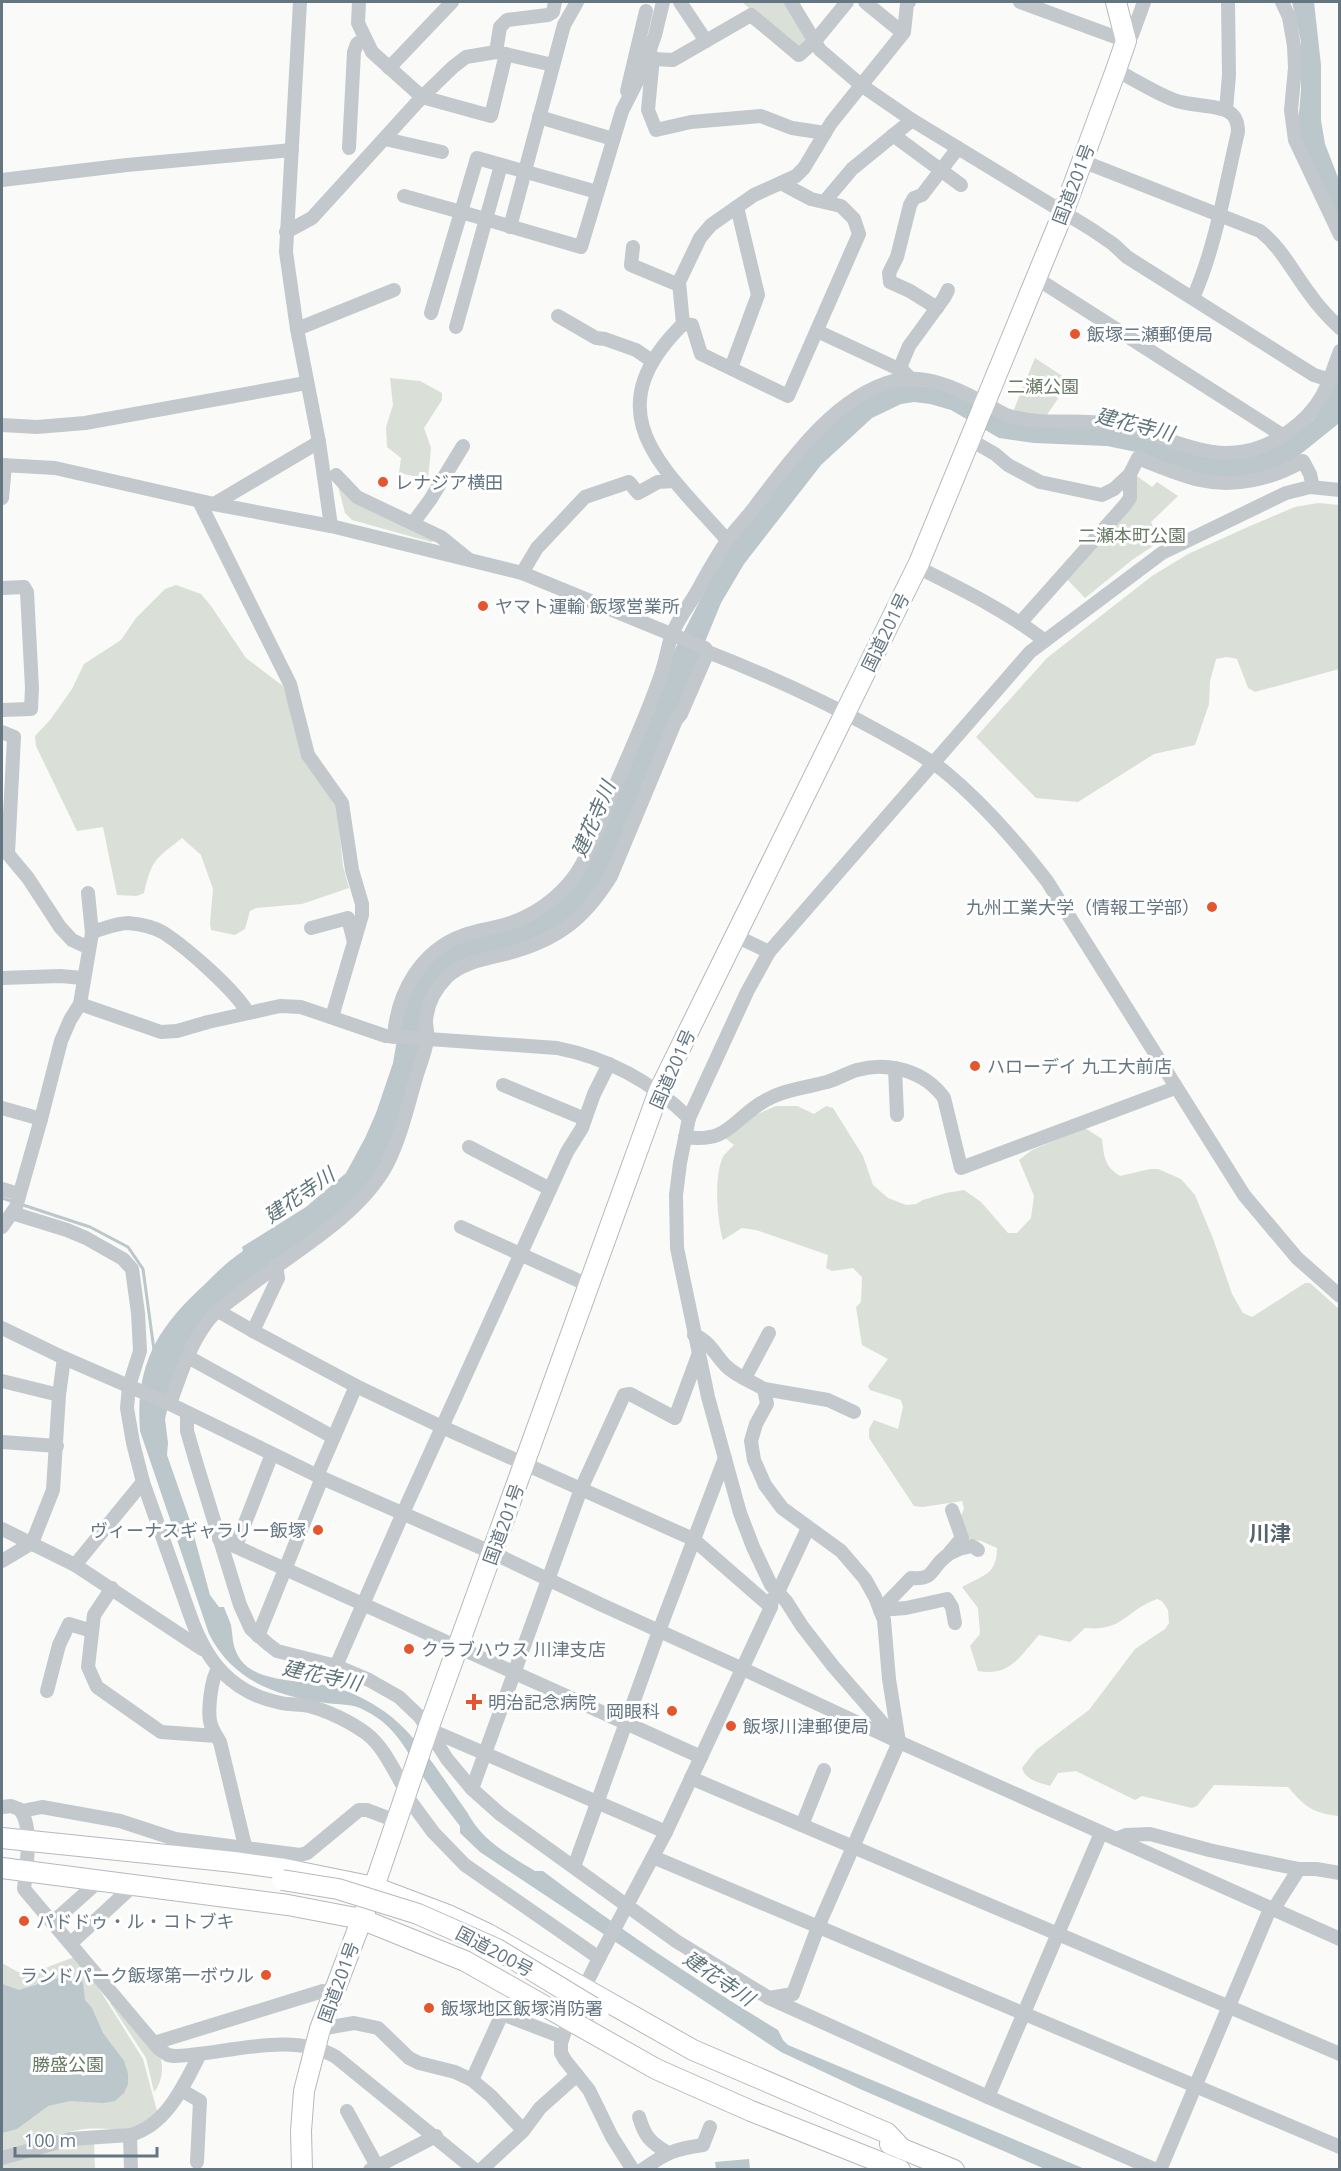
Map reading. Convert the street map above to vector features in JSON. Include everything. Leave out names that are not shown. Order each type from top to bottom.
[{"type":"highway","points":[[1116,2],[1126,41]]},
{"type":"highway","name":"国道201号","points":[[302,2169],[304,2091],[318,2038],[659,1091],[917,567],[1063,213],[1126,41]]},
{"type":"highway","points":[[2,1838],[26,1862],[99,1881],[288,1905],[362,1919],[465,1961],[566,2028],[761,2115],[900,2169]]},
{"type":"highway","name":"国道200号","points":[[2,1847],[26,1862]]},
{"type":"highway","name":"国道200号","points":[[2,1861],[281,1886],[338,1888],[378,1900],[437,1922],[497,1949],[656,2057],[723,2088],[919,2169]]},
{"type":"highway","points":[[2,1868],[26,1862],[285,1869],[374,1887],[448,1915],[488,1934],[693,2050],[887,2133],[902,2150]]},
{"type":"highway","name":"国道200号","points":[[595,2015],[739,2082],[902,2150],[954,2169]]},
{"type":"street","points":[[300,2],[286,252],[331,526]]},
{"type":"street","points":[[358,2],[358,23],[372,52],[422,97],[491,116],[501,53],[500,27],[507,20],[548,15],[553,12],[555,2]]},
{"type":"street","points":[[389,68],[452,2]]},
{"type":"street","points":[[510,227],[564,25],[577,2]]},
{"type":"street","points":[[622,111],[643,70],[663,2]]},
{"type":"street","points":[[681,2],[706,40]]},
{"type":"street","points":[[791,2],[820,50],[861,86],[1113,244],[1127,257],[1298,365],[1314,375],[1330,380]]},
{"type":"street","points":[[653,58],[673,60],[751,15],[799,55],[815,41],[847,2]]},
{"type":"street","points":[[865,2],[903,33]]},
{"type":"street","points":[[683,324],[679,285],[689,256],[699,238],[711,225],[754,195],[796,176],[804,168],[825,134],[903,33],[909,2]]},
{"type":"street","points":[[1020,2],[1126,41],[1132,35],[1144,2]]},
{"type":"street","points":[[1226,110],[1229,75],[1228,2]]},
{"type":"street","points":[[1282,2],[1289,17],[1294,46],[1295,68],[1291,110],[1295,140],[1340,235]]},
{"type":"street","points":[[404,196],[581,247],[622,111],[646,11]]},
{"type":"street","points":[[655,35],[648,110],[656,130],[691,122],[761,116],[792,128],[825,134]]},
{"type":"street","points":[[349,148],[354,52],[357,44],[364,39]]},
{"type":"street","points":[[286,232],[312,218],[422,97],[466,57],[501,53],[553,65]]},
{"type":"street","points":[[1116,70],[1174,100],[1226,110],[1233,115],[1236,121],[1238,132],[1219,214],[1200,282],[1193,298]]},
{"type":"street","points":[[539,117],[613,139]]},
{"type":"street","points":[[825,201],[852,170],[912,120]]},
{"type":"street","points":[[893,135],[962,185]]},
{"type":"street","points":[[385,138],[442,152]]},
{"type":"street","points":[[937,308],[910,291],[890,282],[889,277],[897,257],[910,205],[914,198],[922,195],[958,148]]},
{"type":"street","points":[[2,180],[126,165],[292,150]]},
{"type":"street","points":[[431,313],[477,158],[597,192]]},
{"type":"street","points":[[1082,161],[1260,231],[1269,238],[1319,307],[1340,328]]},
{"type":"street","points":[[456,327],[501,165]]},
{"type":"street","points":[[727,540],[674,481],[644,434],[639,413],[639,395],[652,361],[667,339],[683,324],[692,325],[701,354],[788,396],[859,234],[854,219],[841,206],[811,199],[780,183]]},
{"type":"street","points":[[731,368],[758,295],[737,207]]},
{"type":"street","points":[[633,247],[631,265],[679,285]]},
{"type":"street","points":[[1036,278],[1282,435]]},
{"type":"street","points":[[297,329],[394,290]]},
{"type":"street","points":[[899,370],[909,346],[948,290]]},
{"type":"street","points":[[558,316],[596,338],[605,339],[636,351],[652,361]]},
{"type":"street","points":[[817,331],[899,370],[911,379]]},
{"type":"street","points":[[395,1037],[398,1009],[405,989],[415,971],[438,949],[462,936],[509,924],[534,912],[556,898],[577,873],[661,676],[675,635],[727,540],[745,521],[793,457],[821,427],[859,395],[880,385],[901,379],[939,382],[1004,415],[1032,422],[1111,424],[1198,449],[1244,452],[1282,435],[1309,414],[1330,380],[1340,351]]},
{"type":"street","points":[[2,425],[37,427],[85,423],[306,383]]},
{"type":"street","points":[[972,432],[1008,465],[1040,482],[1102,495],[1114,489],[1130,474],[1138,458],[1198,480],[1217,483],[1275,475],[1303,461],[1310,474],[1312,487]]},
{"type":"street","points":[[214,504],[319,442]]},
{"type":"street","points":[[413,524],[463,446]]},
{"type":"street","points":[[2,498],[3,465],[55,468],[199,501],[331,526],[522,573],[675,635],[845,713],[924,757],[990,814],[1016,841],[1047,881],[1244,1195],[1297,1258],[1340,1296]]},
{"type":"street","points":[[1020,623],[1125,505],[1130,498],[1130,474]]},
{"type":"street","points":[[336,475],[357,497],[446,540],[470,561]]},
{"type":"street","points":[[522,573],[537,548],[585,497],[629,482],[638,493],[658,482],[674,481]]},
{"type":"street","points":[[899,1742],[833,1666],[774,1588],[740,1513],[694,1335],[677,1248],[676,1195],[689,1118],[747,992],[769,952],[1030,652],[1162,553],[1286,493],[1312,487],[1340,490]]},
{"type":"street","points":[[199,501],[290,684],[308,755],[342,803],[352,870],[362,904],[362,915],[332,1017]]},
{"type":"street","points":[[917,567],[954,585],[1020,623],[1045,641]]},
{"type":"street","points":[[2,588],[24,587],[27,592],[32,688],[31,709],[2,710]]},
{"type":"street","points":[[170,1404],[188,1357],[208,1320],[276,1265],[336,1222],[370,1189],[385,1167],[398,1137],[425,1039],[431,998],[449,975],[470,963],[530,946],[563,931],[589,908],[602,891],[611,876],[676,720],[681,714],[706,650]]},
{"type":"street","points":[[2,732],[14,736],[5,854],[28,878],[60,927],[72,940],[89,948]]},
{"type":"street","points":[[2,1227],[16,1207],[61,1041],[80,1004],[92,932],[88,893]]},
{"type":"street","points":[[311,928],[348,918],[354,944]]},
{"type":"street","points":[[92,932],[124,923],[155,929],[163,933],[193,956],[242,1003],[248,1013]]},
{"type":"street","points":[[736,936],[769,952]]},
{"type":"street","points":[[2,978],[60,976],[83,978]]},
{"type":"street","points":[[80,1004],[161,1032],[177,1031],[280,1006],[301,1007],[386,1036],[557,1048],[579,1052],[609,1064],[659,1091],[689,1118]]},
{"type":"street","points":[[336,1666],[442,1427],[609,1064]]},
{"type":"street","points":[[685,1137],[714,1138],[762,1103],[786,1091],[828,1082],[858,1070],[881,1066],[926,1079],[937,1089],[944,1098],[961,1168],[1175,1088]]},
{"type":"street","points":[[894,1068],[897,1115]]},
{"type":"street","points":[[503,1086],[585,1119]]},
{"type":"street","points":[[2,1108],[41,1119]]},
{"type":"street","points":[[469,1147],[550,1189]]},
{"type":"street","points":[[2,1189],[19,1194]]},
{"type":"street","points":[[12,1213],[67,1230],[114,1254],[132,1269],[140,1351],[128,1408],[133,1443],[143,1482],[193,1625],[204,1650],[218,1669],[250,1693],[283,1704],[308,1706],[334,1716],[367,1734],[379,1747],[433,1832],[465,1865],[600,1956]]},
{"type":"street","points":[[461,1227],[520,1256],[590,1286]]},
{"type":"street","points":[[253,1331],[278,1278],[276,1265]]},
{"type":"street","points":[[218,1311],[356,1386],[693,1539],[771,1607]]},
{"type":"street","points":[[2,1328],[170,1404],[319,1477],[493,1552],[899,1742],[1340,1939]]},
{"type":"street","points":[[745,1378],[769,1333]]},
{"type":"street","points":[[694,1335],[703,1338],[725,1365],[764,1389],[828,1400],[854,1412]]},
{"type":"street","points":[[472,1789],[581,1489],[624,1395],[630,1394],[675,1418],[699,1353]]},
{"type":"street","points":[[188,1357],[333,1437]]},
{"type":"street","points":[[2,1561],[32,1543],[53,1490],[59,1395],[64,1358]]},
{"type":"street","points":[[2,1381],[59,1395]]},
{"type":"street","points":[[258,1636],[333,1437],[356,1386]]},
{"type":"street","points":[[764,1389],[767,1404],[756,1424],[751,1441],[754,1460],[765,1485],[782,1508],[841,1551],[865,1579],[880,1610],[885,1628],[889,1679],[899,1742],[818,1927],[793,1994],[769,1998]]},
{"type":"street","points":[[188,1414],[187,1431],[219,1539],[245,1620],[258,1636],[277,1650],[336,1666],[369,1680],[399,1697],[420,1717],[426,1734],[472,1789],[500,1815],[574,1867],[625,1907],[769,1998],[988,2097],[1158,2169],[1271,1909],[1299,1869]]},
{"type":"street","points":[[2,1442],[57,1446]]},
{"type":"street","points":[[236,1546],[272,1454]]},
{"type":"street","points":[[574,1867],[659,1631],[725,1458]]},
{"type":"street","points":[[75,1565],[143,1482]]},
{"type":"street","points":[[880,1610],[911,1578],[921,1579],[929,1576],[962,1538],[952,1510]]},
{"type":"street","points":[[633,2169],[612,2137],[588,2090],[561,2053],[566,2028],[625,1907],[666,1832],[771,1607],[774,1588],[808,1528]]},
{"type":"street","points":[[2,1529],[75,1565],[204,1650]]},
{"type":"street","points":[[219,1539],[701,1757]]},
{"type":"street","points":[[946,1556],[956,1550],[972,1546],[978,1550]]},
{"type":"street","points":[[112,1588],[94,1615],[88,1667],[97,1687],[161,1732],[216,1736]]},
{"type":"street","points":[[880,1610],[906,1608],[947,1599],[952,1607],[955,1623]]},
{"type":"street","points":[[47,1691],[59,1645],[69,1624],[92,1631]]},
{"type":"street","points":[[218,1669],[213,1680],[209,1718],[220,1742],[245,1846]]},
{"type":"street","points":[[426,1734],[484,1754],[666,1832]]},
{"type":"street","points":[[802,1825],[824,1770]]},
{"type":"street","points":[[691,1778],[1340,2054]]},
{"type":"street","points":[[2,1807],[11,1806],[22,1812],[25,1820],[26,1862],[53,1922],[154,2043],[168,2055],[194,2055],[263,2047],[309,2046],[318,2038],[354,2023],[378,2028],[409,2058],[419,2063],[455,2072],[472,2080],[524,2130]]},
{"type":"street","points":[[22,1812],[42,1807],[120,1821],[176,1839],[245,1846],[300,1855],[307,1853],[359,1810],[367,1810],[396,1821]]},
{"type":"street","points":[[988,2097],[1101,1833]]},
{"type":"street","points":[[1116,1839],[1126,1835],[1150,1834],[1209,1850],[1299,1869],[1340,1873]]},
{"type":"street","points":[[652,1857],[1340,2147]]},
{"type":"street","points":[[53,1922],[99,1881]]},
{"type":"street","points":[[71,1943],[134,1885]]},
{"type":"street","points":[[154,2043],[323,1991]]},
{"type":"street","points":[[472,2080],[502,2014],[566,2028]]},
{"type":"street","points":[[182,2034],[194,2055]]},
{"type":"street","points":[[318,2038],[336,2057],[475,2169]]},
{"type":"street","points":[[2,2158],[70,2139],[130,2135],[150,2126],[165,2113],[181,2090],[194,2055]]},
{"type":"street","points":[[482,2169],[524,2130],[540,2108],[577,2075]]},
{"type":"street","points":[[181,2090],[200,2102],[197,2162]]},
{"type":"street","points":[[347,2111],[374,2168],[436,2136]]},
{"type":"street","points":[[639,2117],[646,2136],[653,2144],[668,2153]]},
{"type":"street","points":[[642,2169],[676,2149],[703,2145],[710,2127]]},
{"type":"street","points":[[130,2135],[131,2169]]},
{"type":"green space","points":[[742,2],[785,2],[810,42],[800,51]]},
{"type":"green space","name":"二瀬公園","points":[[1035,358],[1070,381],[1044,419],[1012,414]]},
{"type":"green space","points":[[390,378],[420,381],[442,393],[442,400],[424,428],[431,448],[428,479],[399,473],[401,458],[387,447],[386,427],[393,405]]},
{"type":"green space","name":"二瀬本町公園","points":[[1134,474],[1152,487],[1157,482],[1178,496],[1151,522],[1159,542],[1132,560],[1085,598],[1064,576],[1125,511]]},
{"type":"green space","points":[[338,486],[435,539],[434,541],[352,520],[345,513]]},
{"type":"green space","points":[[1318,503],[1339,505],[1339,669],[1255,692],[1248,688],[1237,659],[1227,657],[1216,659],[1210,681],[1209,704],[1195,745],[1154,754],[1078,802],[1036,798],[976,737],[1047,658],[1152,576],[1188,554],[1250,526],[1295,507]]},
{"type":"green space","points":[[176,585],[201,594],[246,658],[283,686],[306,758],[337,808],[343,866],[349,888],[302,904],[256,908],[250,911],[245,929],[235,935],[211,930],[213,889],[201,855],[182,838],[156,860],[144,893],[137,896],[117,895],[103,827],[77,831],[36,746],[35,736],[50,720],[72,689],[84,664],[121,640],[136,618],[165,589]]},
{"type":"green space","points":[[776,1106],[797,1106],[814,1114],[826,1106],[833,1108],[863,1156],[873,1185],[888,1198],[906,1205],[916,1204],[946,1193],[964,1190],[981,1202],[1008,1233],[1017,1233],[1031,1218],[1034,1196],[1019,1160],[1032,1150],[1085,1128],[1102,1139],[1104,1156],[1111,1168],[1120,1176],[1158,1169],[1181,1179],[1195,1195],[1232,1294],[1243,1313],[1252,1317],[1305,1283],[1310,1283],[1339,1309],[1339,1816],[1310,1808],[1299,1800],[1288,1787],[1214,1785],[1197,1806],[1192,1808],[1142,1796],[1135,1800],[1076,1771],[1058,1773],[1050,1786],[1027,1776],[1022,1768],[1036,1750],[1089,1710],[1135,1649],[1165,1629],[1169,1623],[1168,1610],[1162,1601],[1157,1599],[1108,1627],[1085,1628],[1070,1642],[1039,1635],[1020,1657],[1006,1668],[989,1672],[978,1671],[970,1646],[980,1634],[978,1608],[962,1587],[982,1577],[991,1569],[997,1548],[981,1541],[966,1539],[960,1518],[964,1509],[962,1501],[923,1507],[914,1506],[869,1438],[869,1429],[874,1420],[898,1429],[903,1407],[901,1400],[870,1390],[868,1386],[888,1359],[862,1345],[856,1307],[861,1302],[862,1277],[853,1268],[832,1271],[826,1268],[828,1255],[756,1230],[742,1228],[723,1240],[718,1211],[718,1177],[723,1157],[734,1145],[724,1137],[746,1119]]},
{"type":"green space","name":"勝盛公園","points":[[77,1956],[143,2059],[157,2111],[147,2120],[129,2128],[78,2130],[2,2152],[2,1963],[18,1972],[40,1970]]},
{"type":"green space","points":[[112,2000],[160,2056],[162,2075],[154,2092],[146,2058],[110,2003]]},
{"type":"green space","points":[[94,2143],[95,2169],[2,2170],[2,2161],[52,2147]]},
{"type":"shaded area","points":[[1292,2],[1314,2],[1321,65],[1321,120],[1325,144],[1339,180],[1339,225],[1307,161],[1298,125],[1301,42]]},
{"type":"shaded area","points":[[1339,367],[1338,424],[1292,461],[1279,468],[1230,479],[1199,475],[1136,452],[1107,446],[1034,443],[999,438],[951,410],[930,404],[914,402],[901,404],[872,418],[821,465],[744,564],[721,603],[610,872],[566,923],[437,986],[401,1115],[376,1175],[333,1219],[216,1310],[171,1394],[165,1419],[167,1455],[190,1521],[210,1595],[219,1607],[224,1607],[231,1625],[236,1650],[247,1667],[268,1677],[342,1690],[361,1698],[392,1717],[416,1741],[473,1822],[496,1846],[535,1871],[543,1871],[659,1954],[778,2030],[788,2045],[1085,2169],[1045,2169],[860,2089],[781,2052],[480,1852],[460,1833],[460,1826],[428,1784],[402,1744],[382,1721],[355,1706],[308,1700],[273,1690],[243,1675],[230,1664],[209,1634],[140,1431],[141,1386],[152,1349],[173,1317],[188,1301],[222,1267],[243,1251],[242,1247],[306,1207],[346,1173],[376,1113],[393,1063],[400,1022],[419,973],[448,947],[528,919],[590,856],[675,649],[716,569],[730,546],[796,461],[845,411],[891,385],[944,387],[1004,419],[1095,425],[1214,455],[1286,438],[1313,420]]},
{"type":"shaded area","name":"勝盛公園","points":[[69,1975],[80,1978],[83,1983],[85,2000],[92,2008],[103,2033],[124,2061],[128,2084],[124,2093],[115,2101],[103,2103],[70,2101],[48,2106],[17,2129],[2,2133],[2,1984],[19,1990]]},
{"type":"shaded area","points":[[749,2159],[750,2169],[716,2169],[715,2162]]},
{"type":"waterway","points":[[2,1198],[14,1202]]},
{"type":"waterway","points":[[20,1204],[90,1227],[128,1247],[143,1269],[154,1350]]},
{"type":"place","name":"飯塚二瀬郵便局","points":[[1075,334]]},
{"type":"place","name":"レナジア横田","points":[[383,482]]},
{"type":"place","name":"ヤマト運輸 飯塚営業所","points":[[483,606]]},
{"type":"place","name":"九州工業大学（情報工学部）","points":[[1212,907]]},
{"type":"place","name":"ハローデイ 九工大前店","points":[[975,1066]]},
{"type":"place","name":"ヴィーナスギャラリー飯塚","points":[[318,1530]]},
{"type":"place","name":"クラブハウス 川津支店","points":[[409,1649]]},
{"type":"place","name":"明治記念病院","points":[[474,1702]]},
{"type":"place","name":"岡眼科","points":[[672,1711]]},
{"type":"place","name":"飯塚川津郵便局","points":[[731,1726]]},
{"type":"place","name":"パドドゥ・ル・コトブキ","points":[[24,1921]]},
{"type":"place","name":"ランドパーク飯塚第一ボウル","points":[[266,1975]]},
{"type":"place","name":"飯塚地区飯塚消防署","points":[[429,2008]]},
{"type":"district","name":"川津","points":[[1270,1533]]},
{"type":"water label","name":"建花寺川","points":[[1135,424]]},
{"type":"water label","name":"建花寺川","points":[[593,819]]},
{"type":"water label","name":"建花寺川","points":[[299,1195]]},
{"type":"water label","name":"建花寺川","points":[[322,1675]]},
{"type":"water label","name":"建花寺川","points":[[719,1978]]}]
